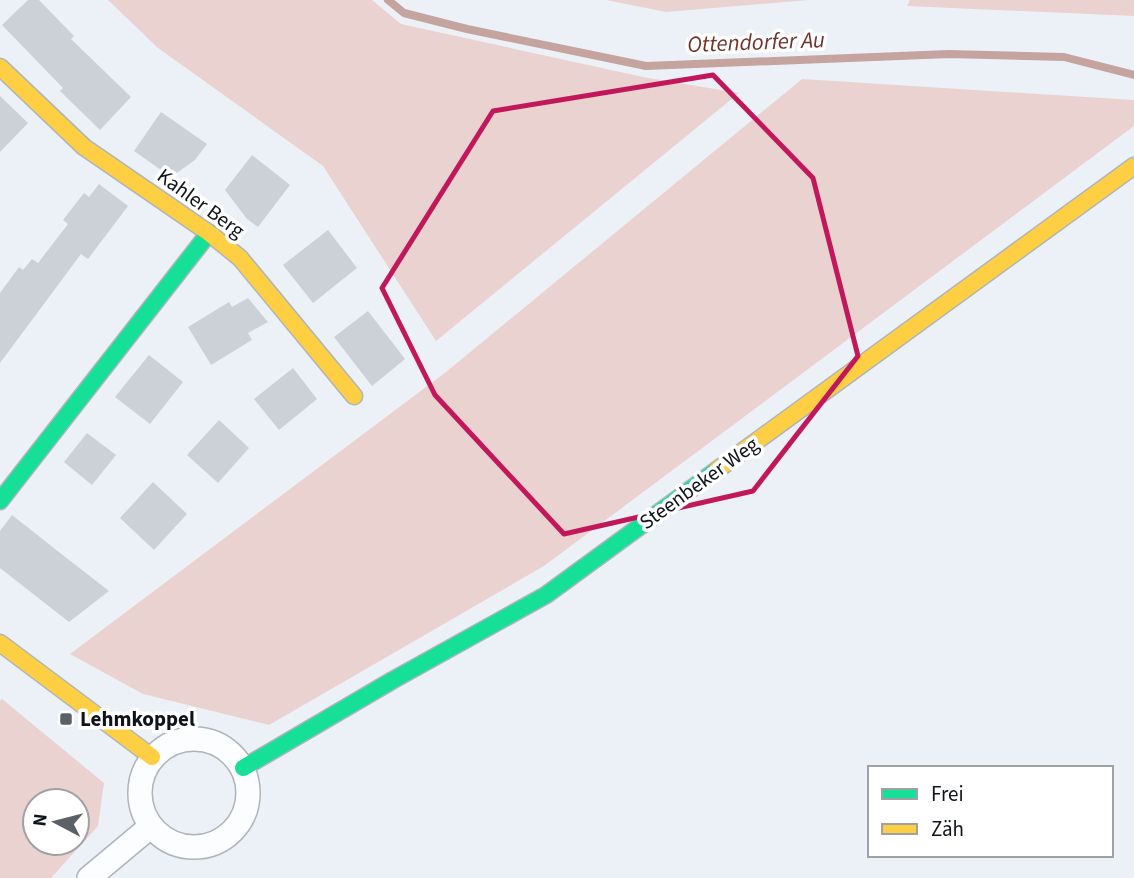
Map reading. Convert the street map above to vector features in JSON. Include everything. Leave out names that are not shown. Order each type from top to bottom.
[{"type":"street","name":"Kahler Berg","points":[[0,67],[84,147],[209,233],[240,258],[354,396]]},
{"type":"street","name":"Steenbeker Weg","points":[[243,768],[546,595],[1134,166]]},
{"type":"street","points":[[0,501],[209,233]]},
{"type":"street","points":[[0,643],[152,757]]},
{"type":"street","points":[[205,738],[227,749],[243,768],[248,799],[242,819],[229,835],[212,845],[196,848],[169,842],[150,827],[141,808],[139,783],[152,757],[178,740],[205,738]]},
{"type":"street","points":[[89,878],[150,827]]},
{"type":"highlighted area","points":[[713,75],[813,178],[858,356],[753,491],[564,534],[435,395],[382,288],[493,111]]},
{"type":"shaded area","points":[[108,0],[372,0],[401,24],[643,77],[739,93],[436,341],[323,166],[158,48]]},
{"type":"shaded area","points":[[606,0],[808,0],[666,12]]},
{"type":"shaded area","points":[[910,0],[1134,0],[1134,16],[907,6]]},
{"type":"shaded area","points":[[802,79],[1134,100],[1134,126],[544,566],[269,725],[143,694],[70,654],[446,372]]},
{"type":"shaded area","points":[[2,699],[104,783],[98,826],[91,834],[91,787],[21,787],[21,857],[70,857],[51,878],[0,878]]},
{"type":"building","points":[[28,0],[39,0],[74,36],[71,39],[131,97],[100,130],[60,91],[63,88],[2,25]]},
{"type":"building","points":[[0,96],[28,123],[0,152]]},
{"type":"building","points":[[161,112],[207,144],[195,160],[171,177],[134,151]]},
{"type":"building","points":[[252,155],[290,185],[258,227],[247,219],[225,190]]},
{"type":"building","points":[[99,184],[128,206],[88,259],[81,254],[0,363],[0,293],[19,267],[23,270],[32,259],[38,263],[68,224],[63,220],[84,193],[89,197]]},
{"type":"building","points":[[328,230],[357,268],[313,303],[283,265]]},
{"type":"building","points":[[248,298],[268,322],[248,333],[252,340],[211,365],[188,327],[229,302],[232,307]]},
{"type":"building","points":[[368,311],[405,359],[372,386],[334,337]]},
{"type":"building","points":[[149,355],[183,382],[150,424],[115,397]]},
{"type":"building","points":[[293,368],[317,399],[279,430],[254,399]]},
{"type":"building","points":[[219,420],[249,448],[218,483],[187,455]]},
{"type":"building","points":[[87,433],[116,455],[92,485],[64,462]]},
{"type":"building","points":[[153,482],[187,514],[154,550],[120,518]]},
{"type":"building","points":[[12,515],[109,591],[69,622],[0,568],[0,531]]},
{"type":"waterway","name":"Ottendorfer Au","points":[[388,0],[404,13],[467,29],[646,66],[949,54],[1064,57],[1134,75]]},
{"type":"traffic: fast","points":[[0,501],[209,233]]},
{"type":"traffic: fast","points":[[243,768],[546,595],[717,470]]},
{"type":"traffic: slow","points":[[0,67],[84,147],[209,233],[240,258],[354,396]]},
{"type":"traffic: slow","points":[[717,470],[1134,166]]},
{"type":"traffic: slow","points":[[0,643],[152,757]]},
{"type":"place","name":"Lehmkoppel","points":[[66,719]]}]
